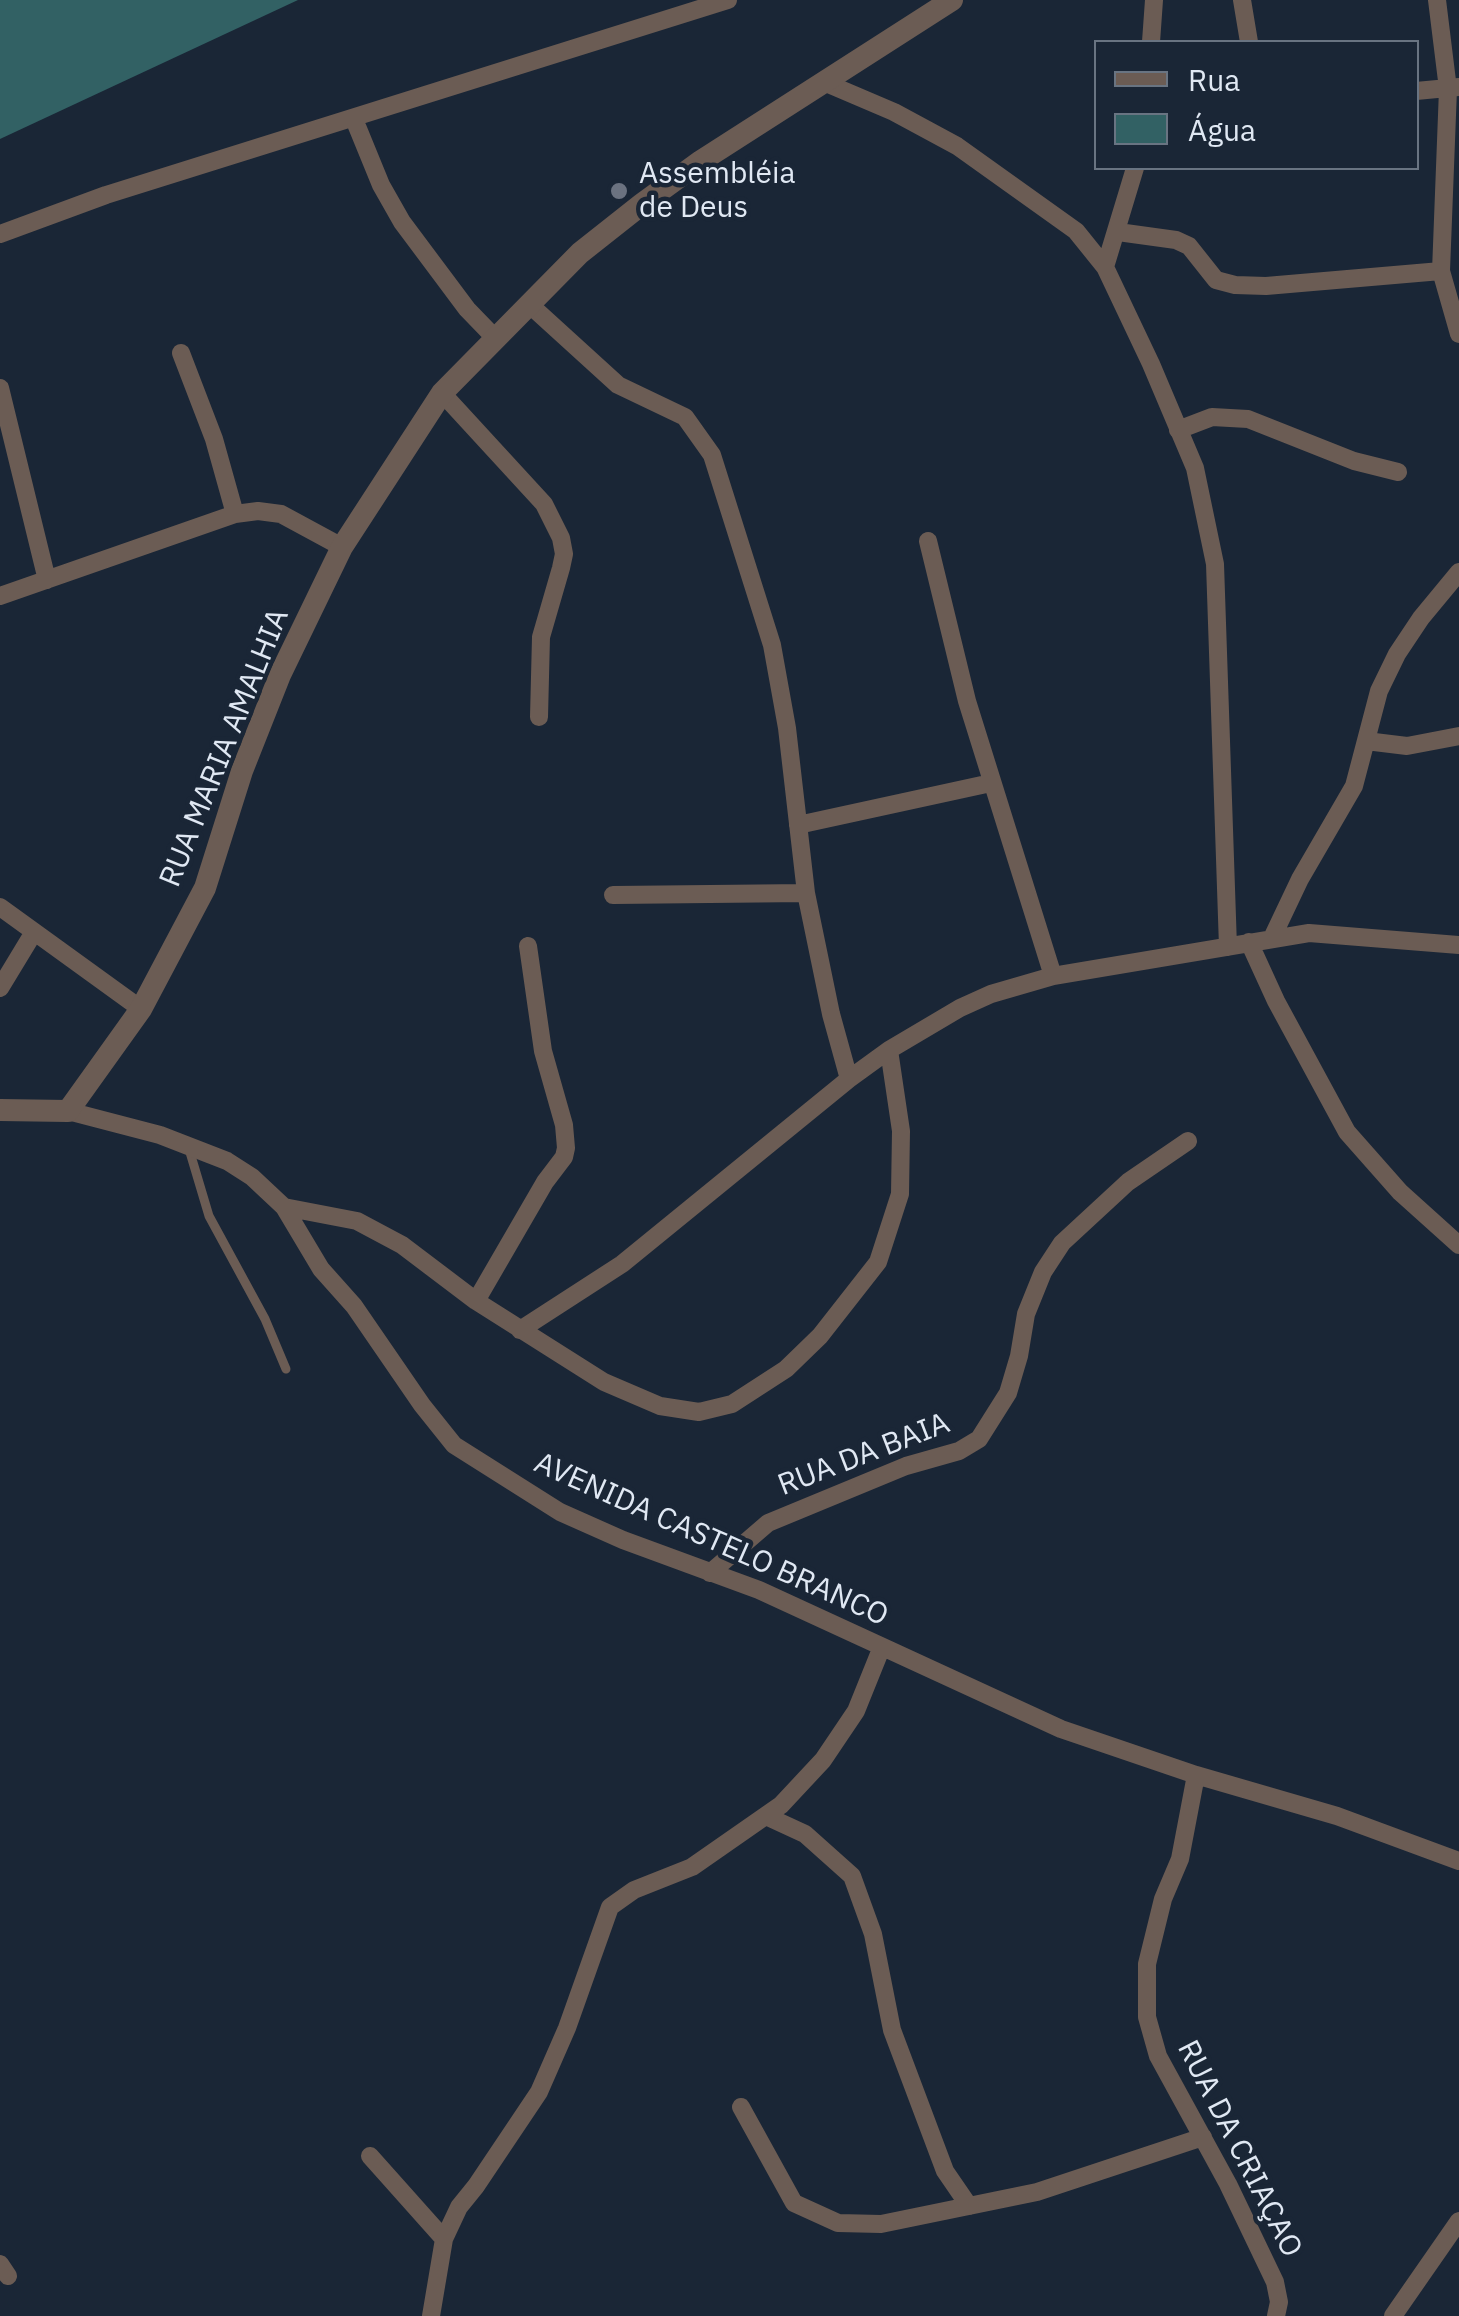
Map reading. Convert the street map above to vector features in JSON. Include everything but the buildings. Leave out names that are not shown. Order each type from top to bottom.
[{"type":"street","points":[[0,234],[106,195],[728,0]]},
{"type":"street","name":"RUA MARIA AMALHIA","points":[[68,1111],[141,1009],[205,888],[242,771],[280,675],[342,547],[442,393],[580,253],[642,204],[701,161],[952,0]]},
{"type":"street","points":[[1150,40],[1154,0]]},
{"type":"street","points":[[1242,0],[1249,40]]},
{"type":"street","points":[[1437,0],[1453,88],[1441,271],[1459,334]]},
{"type":"street","points":[[826,83],[894,112],[957,146],[1076,231],[1105,267],[1151,364],[1195,468],[1215,564],[1228,947]]},
{"type":"street","points":[[1419,91],[1453,88]]},
{"type":"street","points":[[354,119],[381,185],[402,222],[467,309],[495,338]]},
{"type":"street","points":[[1105,267],[1134,170]]},
{"type":"street","points":[[1118,232],[1176,240],[1189,246],[1209,274],[1235,286],[1441,271]]},
{"type":"street","points":[[529,304],[618,385],[686,417],[712,455],[772,645],[787,728],[806,893],[849,1079]]},
{"type":"street","points":[[181,352],[205,413],[235,514]]},
{"type":"street","points":[[0,388],[47,580]]},
{"type":"street","points":[[442,393],[544,504],[561,538],[564,554],[538,660],[539,717]]},
{"type":"street","points":[[1178,430],[1222,415],[1248,418],[1354,462],[1398,472]]},
{"type":"street","points":[[0,596],[235,514],[280,514],[342,547]]},
{"type":"street","points":[[928,541],[991,783],[1052,976]]},
{"type":"street","points":[[1272,938],[1300,879],[1354,786],[1379,691],[1397,654],[1459,572]]},
{"type":"street","points":[[1366,741],[1408,746],[1459,736]]},
{"type":"street","points":[[798,825],[991,783]]},
{"type":"street","points":[[612,895],[806,893]]},
{"type":"street","points":[[0,907],[141,1009]]},
{"type":"street","points":[[0,988],[34,932]]},
{"type":"street","points":[[520,1330],[622,1264],[889,1050],[976,1001],[1022,982],[1310,933],[1459,946]]},
{"type":"street","points":[[1249,942],[1276,1001],[1347,1132],[1400,1192],[1459,1244]]},
{"type":"street","points":[[476,1301],[566,1148],[564,1125],[542,1052],[528,946]]},
{"type":"street","points":[[284,1207],[357,1221],[402,1245],[476,1301],[604,1382],[660,1406],[699,1412],[732,1404],[786,1369],[853,1296],[878,1262],[900,1194],[902,1131],[889,1050]]},
{"type":"street","name":"AVENIDA CASTELO BRANCO","points":[[0,1110],[68,1111],[160,1134],[227,1161],[252,1178],[284,1207],[321,1269],[354,1306],[454,1445],[560,1512],[759,1590],[1061,1729],[1196,1775],[1289,1800],[1459,1862]]},
{"type":"street","name":"RUA DA BAIA","points":[[710,1573],[768,1522],[906,1466],[959,1451],[979,1439],[1008,1393],[1026,1314],[1043,1272],[1062,1243],[1128,1182],[1188,1140]]},
{"type":"street","points":[[431,2316],[444,2239],[458,2207],[539,2092],[567,2028],[610,1907],[643,1885],[692,1867],[766,1816],[823,1760],[856,1710],[881,1649]]},
{"type":"street","name":"RUA DA CRIAÇAO","points":[[1196,1775],[1180,1859],[1154,1931],[1144,1997],[1158,2056],[1204,2137],[1275,2282],[1279,2302],[1276,2316]]},
{"type":"street","points":[[766,1816],[805,1834],[852,1876],[873,1934],[892,2030],[945,2171],[969,2206]]},
{"type":"street","points":[[741,2107],[794,2202],[838,2223],[880,2224],[1037,2192],[1204,2137]]},
{"type":"street","points":[[370,2156],[444,2239]]},
{"type":"street","points":[[1394,2316],[1459,2221]]},
{"type":"lane","points":[[188,1146],[209,1216],[265,1319],[286,1369]]},
{"type":"water","points":[[0,0],[298,0],[0,139]]},
{"type":"place","name":"Assembléia de Deus","points":[[619,191]]}]
